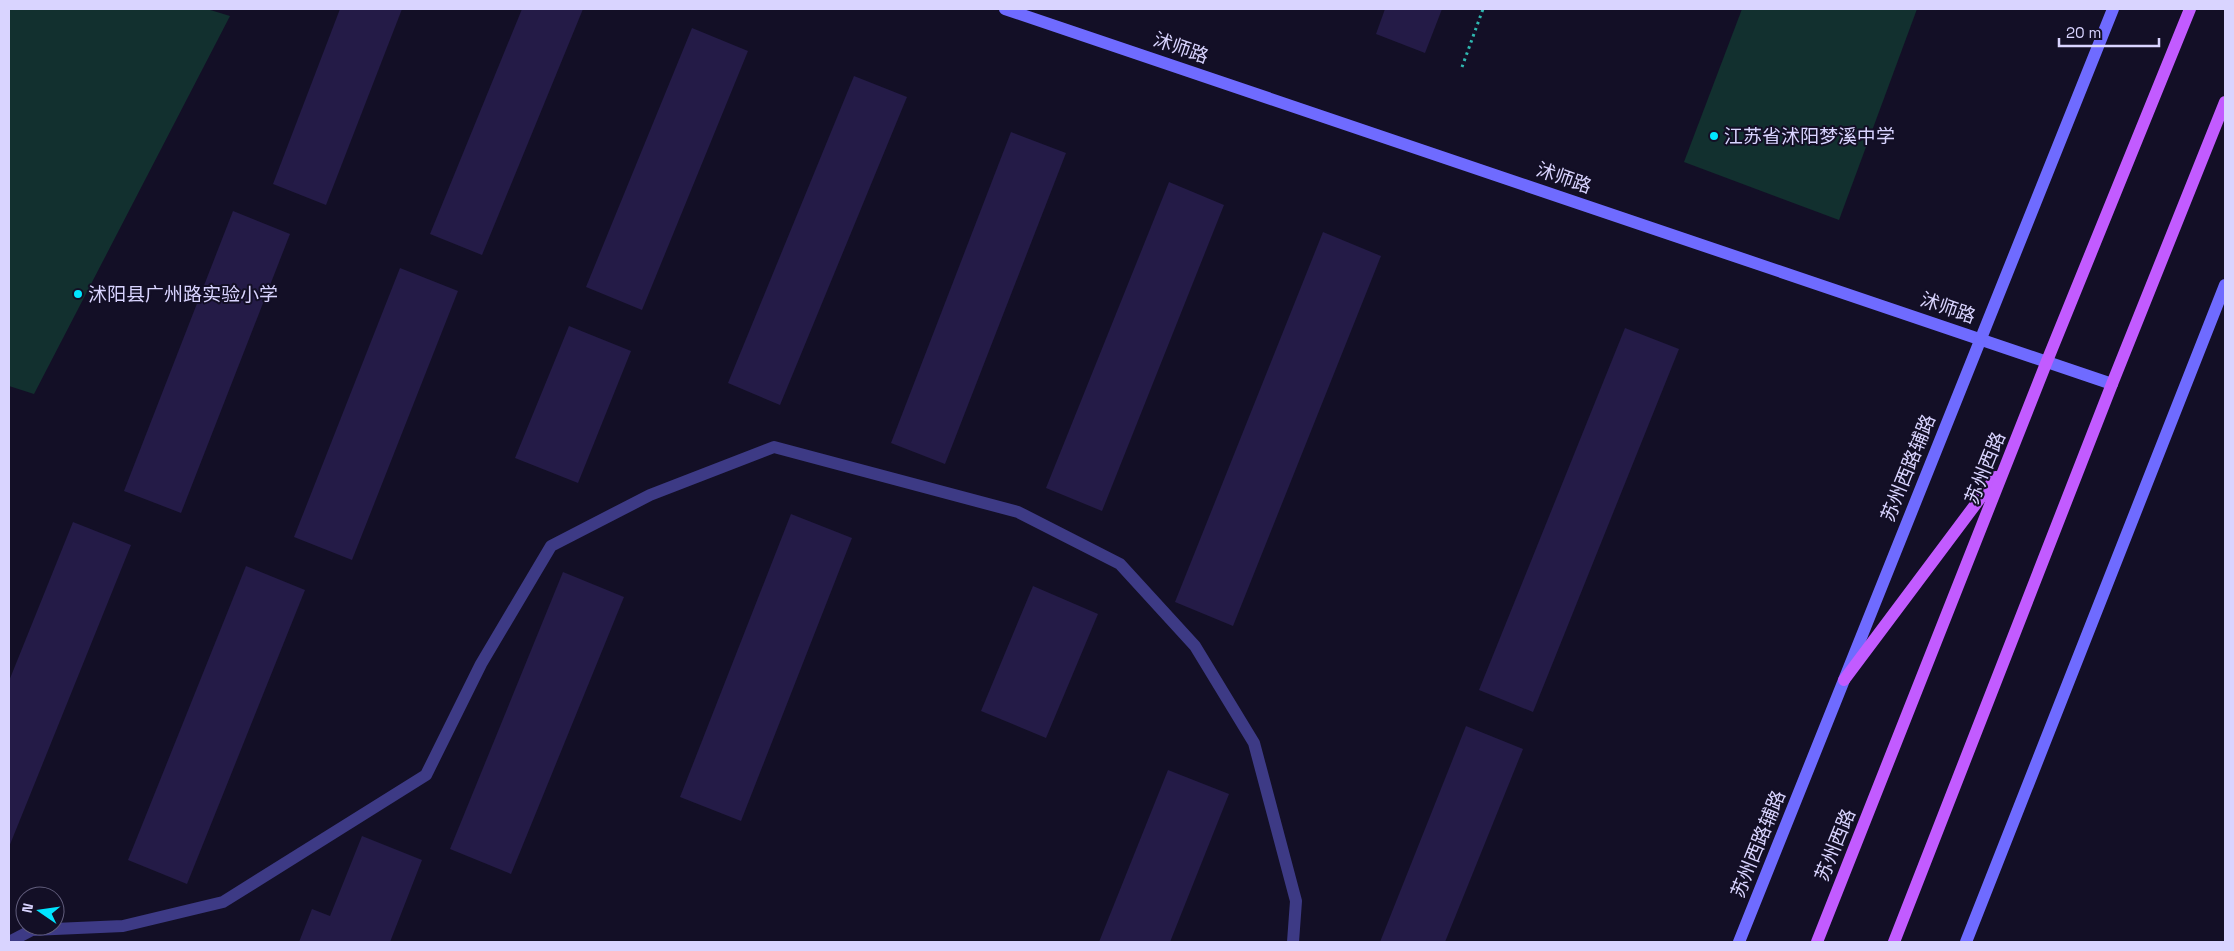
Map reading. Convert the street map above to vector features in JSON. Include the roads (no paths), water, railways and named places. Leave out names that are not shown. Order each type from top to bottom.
[{"type":"main road","name":"苏州西路","points":[[1817,942],[2047,362],[2190,9]]},
{"type":"main road","points":[[1894,942],[2112,384],[2225,102]]},
{"type":"main road","points":[[1844,680],[2007,463]]},
{"type":"street","name":"沭师路","points":[[1005,9],[2112,384]]},
{"type":"street","name":"苏州西路辅路","points":[[1739,942],[2113,9]]},
{"type":"street","points":[[1966,942],[2225,285]]},
{"type":"street","points":[[9,942],[32,930],[123,926],[223,902],[426,775],[481,664],[551,546],[650,495],[774,447],[1018,512],[1120,564],[1195,646],[1254,743],[1296,902],[1293,942]]},
{"type":"place","name":"江苏省沭阳梦溪中学","points":[[1714,136]]},
{"type":"place","name":"沭阳县广州路实验小学","points":[[78,294]]}]
